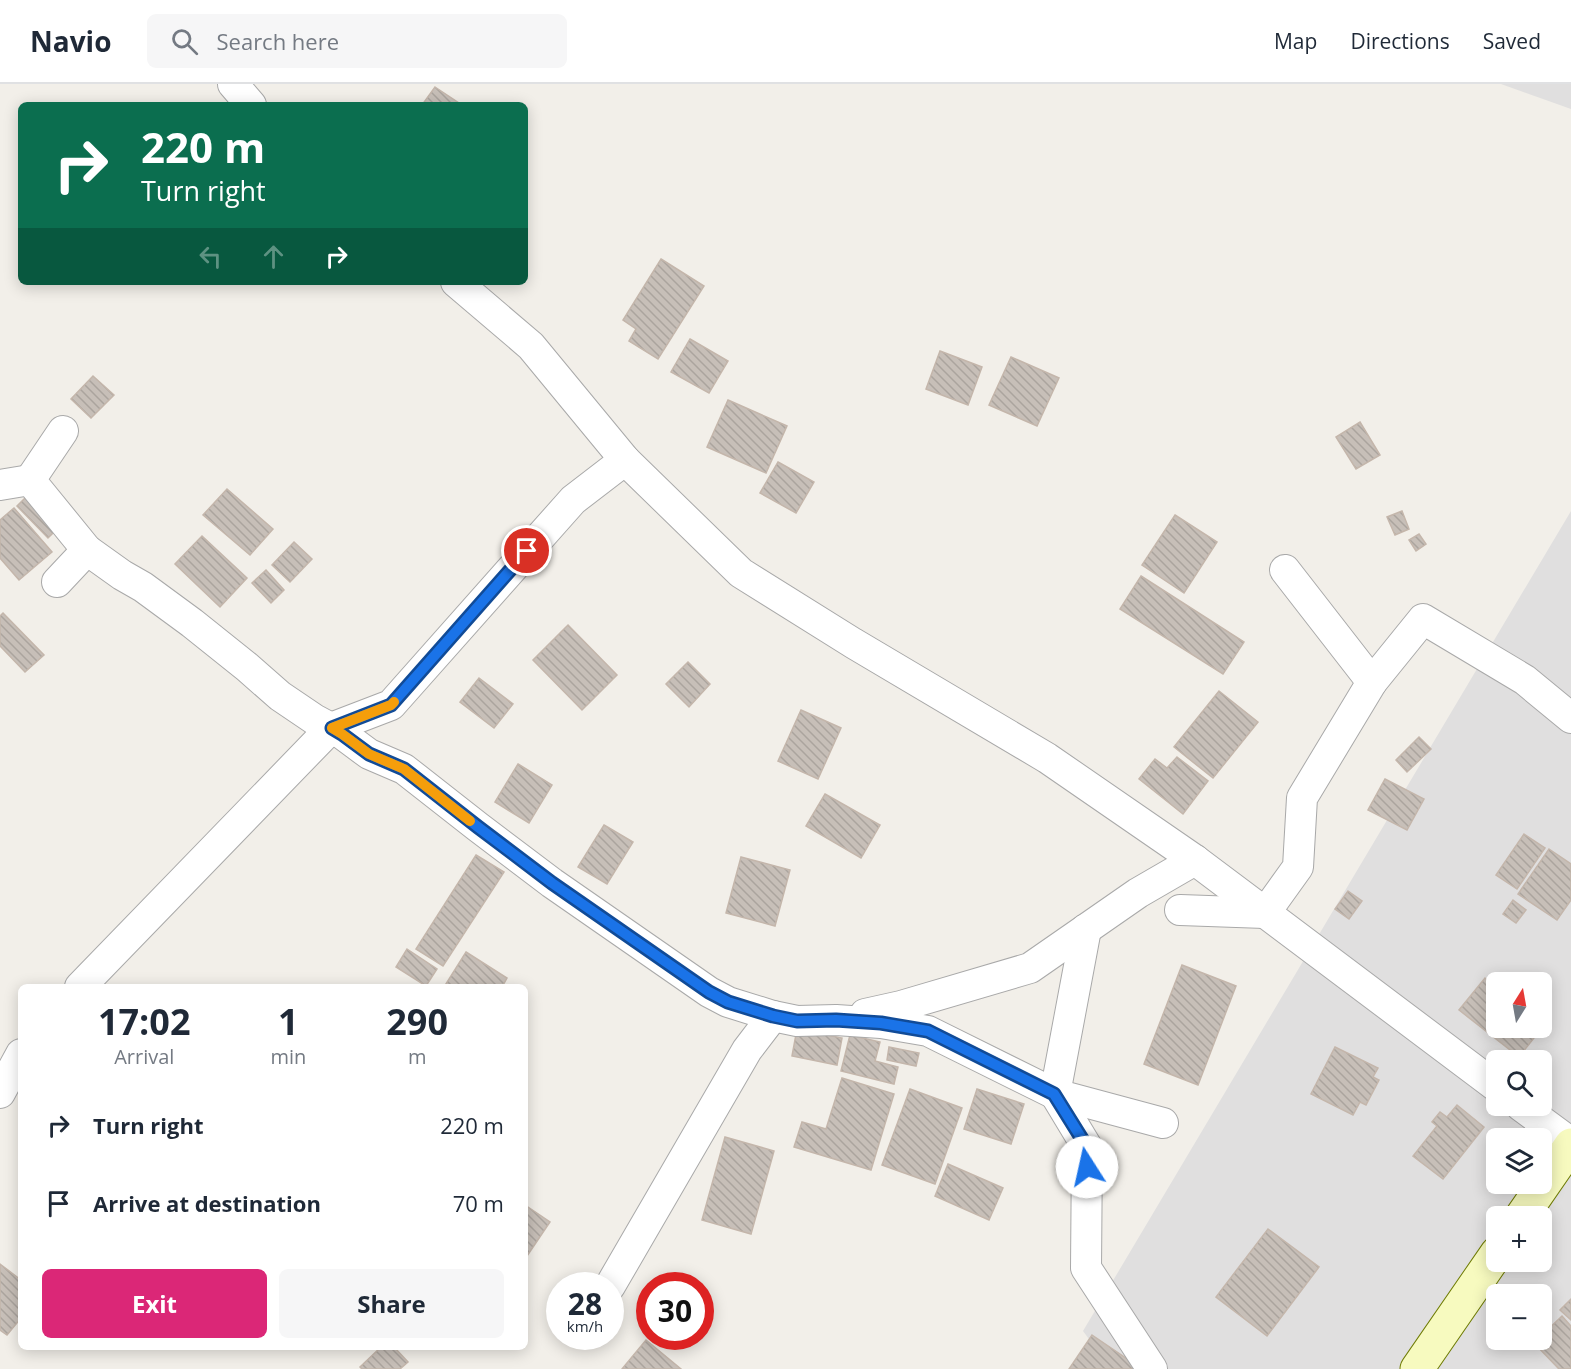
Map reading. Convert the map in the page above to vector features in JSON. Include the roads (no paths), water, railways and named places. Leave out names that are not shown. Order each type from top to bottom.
[{"type":"main road","points":[[1529,1206],[1571,1144]]},
{"type":"main road","points":[[1417,1369],[1486,1269]]},
{"type":"street","points":[[233,84],[248,102]]},
{"type":"street","points":[[460,285],[531,346],[625,460],[741,573],[854,644],[1047,759],[1195,860],[1486,1079]]},
{"type":"street","points":[[0,485],[30,480],[63,430]]},
{"type":"street","points":[[83,984],[332,728],[391,705],[573,500],[625,460]]},
{"type":"street","points":[[30,480],[87,550],[192,623],[247,666],[279,696],[342,734],[369,754],[404,769],[552,883],[709,992],[728,1002],[797,1021],[836,1020],[881,1023],[928,1031],[1054,1094],[1163,1123]]},
{"type":"street","points":[[57,582],[87,550]]},
{"type":"street","points":[[1285,570],[1372,682]]},
{"type":"street","points":[[1265,913],[1298,867],[1302,798],[1372,682],[1423,619],[1525,680],[1571,718]]},
{"type":"street","points":[[836,1020],[901,1006],[1030,968],[1138,893],[1195,860]]},
{"type":"street","points":[[1180,910],[1265,913]]},
{"type":"street","points":[[1086,929],[1054,1094],[1087,1147],[1086,1268],[1152,1369]]},
{"type":"street","points":[[618,1272],[747,1050],[773,1016]]},
{"type":"street","points":[[0,1093],[18,1060]]},
{"type":"street","points":[[1534,1116],[1571,1144]]}]
